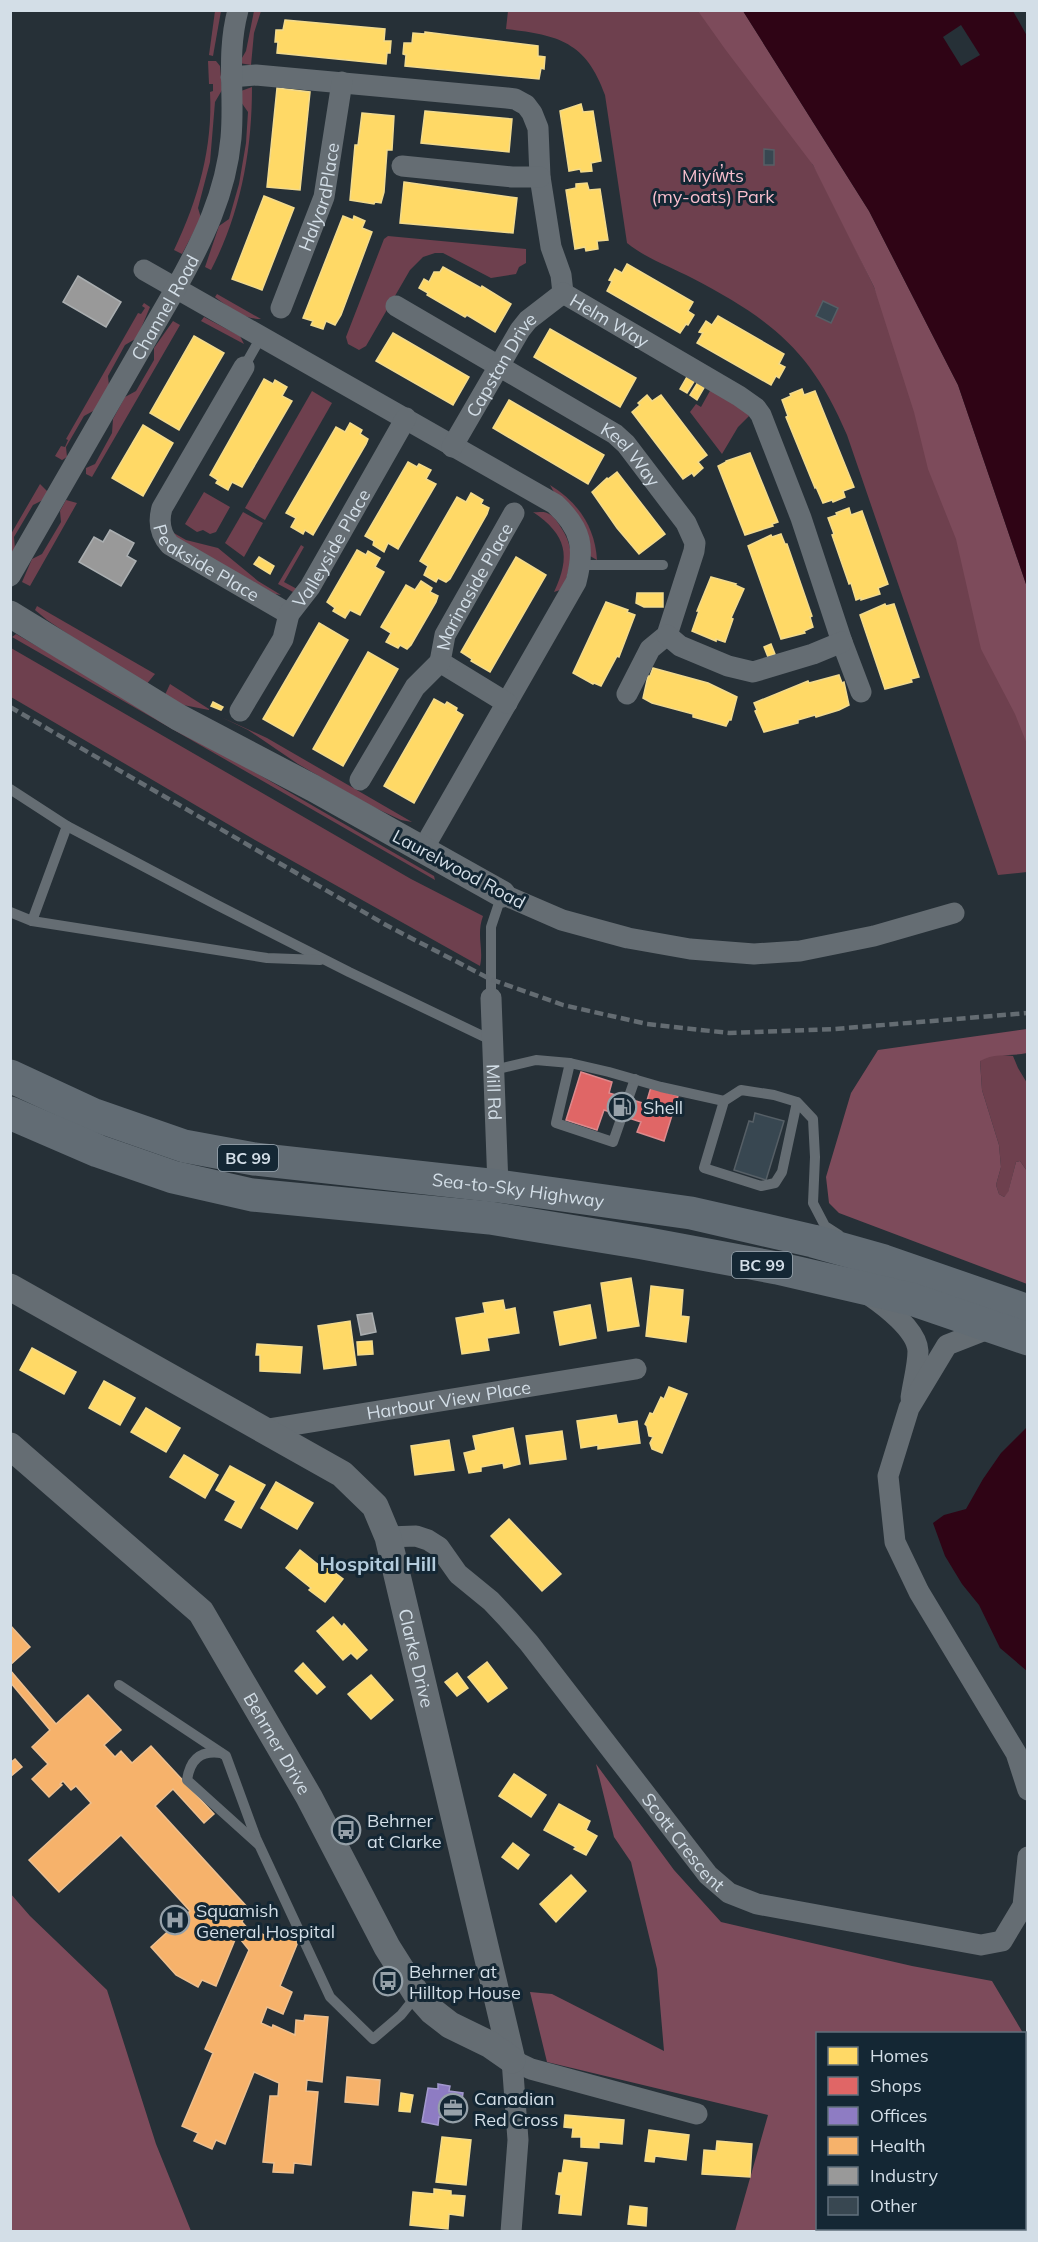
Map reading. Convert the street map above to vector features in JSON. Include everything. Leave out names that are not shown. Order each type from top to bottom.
[{"type":"highway","name":"Sea-to-Sky Highway","points":[[10,1076],[92,1114],[184,1146],[254,1159],[498,1186],[691,1214],[813,1241],[884,1261],[1028,1311]]},
{"type":"highway","name":"Sea-to-Sky Highway","points":[[10,1113],[98,1151],[173,1177],[252,1195],[490,1218],[642,1243],[853,1284],[911,1299],[1028,1339]]},
{"type":"highway","points":[[124,1160],[188,1164],[236,1173],[483,1203],[492,1199],[498,1186],[529,1203],[767,1252],[853,1284]]},
{"type":"street","name":"Channel Road","points":[[10,576],[176,288],[208,228],[222,187],[231,138],[231,42],[238,10]]},
{"type":"street","name":"Helm Way","points":[[231,77],[256,75],[342,82],[507,98],[521,102],[532,113],[538,128],[540,177],[551,247],[561,275],[563,293],[740,396],[756,408],[764,422],[801,518],[861,692]]},
{"type":"street","name":"HalyardPlace","points":[[281,308],[324,198],[342,82]]},
{"type":"street","points":[[402,166],[512,177],[540,177]]},
{"type":"street","points":[[144,270],[555,504],[569,517],[578,532],[582,548],[576,582],[423,849]]},
{"type":"street","name":"Capstan Drive","points":[[452,447],[528,320],[563,293]]},
{"type":"street","name":"Keel Way","points":[[396,306],[615,434],[626,444],[686,523],[695,543],[694,551],[667,634],[650,649],[627,694]]},
{"type":"street","name":"Peakside Place","points":[[244,367],[162,508],[159,525],[165,540],[170,545],[289,615]]},
{"type":"street","name":"Valleyside Place","points":[[240,711],[283,639],[289,615],[310,587],[406,418]]},
{"type":"street","name":"Marinaside Place","points":[[360,780],[415,687],[440,662],[445,635],[514,513]]},
{"type":"street","name":"Laurelwood Road","points":[[10,614],[178,717],[502,894],[562,920],[628,938],[690,949],[742,954],[800,951],[874,936],[954,913]]},
{"type":"street","points":[[667,634],[680,646],[728,666],[753,672],[813,654],[842,642]]},
{"type":"street","name":"Marinaside Place","points":[[440,662],[507,703]]},
{"type":"street","name":"Mill Rd","points":[[491,998],[498,1186]]},
{"type":"street","points":[[853,1284],[886,1306],[906,1325],[918,1349],[909,1408],[888,1476],[896,1542],[919,1592],[1016,1753],[1028,1790]]},
{"type":"street","name":"Clarke Drive","points":[[10,1287],[342,1474],[375,1506],[388,1537],[512,2060],[518,2140],[511,2232]]},
{"type":"street","points":[[909,1408],[947,1346],[993,1327]]},
{"type":"street","name":"Harbour View Place","points":[[262,1430],[636,1369]]},
{"type":"street","name":"Behrner Drive","points":[[10,1446],[201,1612],[309,1797],[387,1947],[417,1995],[450,2025],[489,2044],[512,2060]]},
{"type":"street","name":"Scott Crescent","points":[[388,1537],[416,1536],[428,1540],[439,1547],[458,1574],[491,1601],[529,1642],[708,1875],[729,1893],[758,1904],[981,1945],[1002,1941],[1023,1906],[1028,1857]]},
{"type":"street","points":[[512,2060],[531,2069],[697,2114]]},
{"type":"lane","points":[[244,367],[261,337]]},
{"type":"lane","points":[[581,564],[663,565]]},
{"type":"lane","points":[[10,789],[67,826],[324,960],[493,1041]]},
{"type":"lane","points":[[32,921],[67,826]]},
{"type":"lane","points":[[491,998],[491,927],[502,894]]},
{"type":"lane","points":[[10,912],[32,921],[267,958],[324,960]]},
{"type":"lane","points":[[494,1070],[536,1060],[570,1063],[724,1101]]},
{"type":"lane","points":[[570,1063],[556,1124],[613,1142],[635,1079]]},
{"type":"lane","points":[[797,1102],[782,1172],[775,1183],[761,1186],[704,1168],[724,1101],[741,1090],[774,1095],[797,1102],[813,1119],[815,1157],[813,1203],[825,1226],[884,1261]]},
{"type":"lane","points":[[119,1685],[226,1756],[260,1846],[330,1997],[374,2039],[401,2015],[417,1995]]},
{"type":"lane","points":[[221,1753],[210,1752],[199,1756],[189,1766],[187,1780],[260,1846]]},
{"type":"green space","points":[[215,11],[221,11],[213,56],[209,55]]},
{"type":"green space","points":[[254,11],[261,11],[254,33],[251,65],[239,63],[246,51]]},
{"type":"green space","name":"Miyíw̓ts (my-oats) Park","points":[[508,11],[739,11],[874,287],[1027,663],[1027,872],[998,875],[847,435],[819,381],[786,340],[745,308],[692,278],[650,258],[627,243],[605,95],[597,77],[589,63],[568,44],[540,34],[506,29]]},
{"type":"green space","points":[[208,61],[216,61],[220,66],[222,90],[215,102],[210,162],[198,208],[201,218],[182,254],[174,250],[197,193],[209,133],[210,92],[213,91],[213,84],[209,84]]},
{"type":"green space","points":[[252,87],[250,134],[243,181],[230,226],[211,270],[205,267],[219,226],[229,219],[239,184],[246,143],[248,112],[241,102],[241,91]]},
{"type":"green space","points":[[388,236],[526,249],[526,263],[519,267],[516,274],[491,278],[443,253],[423,257],[410,270],[366,346],[359,350],[348,344],[346,337],[384,239]]},
{"type":"green space","points":[[217,294],[261,319],[254,319],[236,312],[215,297]]},
{"type":"green space","points":[[144,303],[150,307],[137,338],[125,345],[108,376],[109,386],[95,410],[84,416],[66,447],[67,457],[62,460],[55,456],[61,446],[65,447],[68,440],[66,439],[138,313],[141,314],[145,308],[142,306]]},
{"type":"green space","points":[[204,317],[240,336],[244,344],[201,321]]},
{"type":"green space","points":[[173,321],[180,325],[92,477],[86,474],[86,468],[95,464],[112,433],[113,419],[125,397],[136,391],[154,360],[154,348]]},
{"type":"green space","points":[[711,389],[750,415],[738,427],[722,454],[690,412],[696,404],[701,407]]},
{"type":"green space","points":[[312,391],[332,403],[265,520],[245,508]]},
{"type":"green space","points":[[40,484],[48,492],[43,500],[33,505],[14,537],[15,549],[11,556],[11,534]]},
{"type":"green space","points":[[550,485],[569,499],[583,516],[593,537],[597,560],[590,556]]},
{"type":"green space","points":[[204,492],[230,507],[216,532],[210,534],[203,530],[197,532],[185,524]]},
{"type":"green space","points":[[66,500],[77,503],[30,586],[22,582],[32,559],[42,554],[61,522],[60,511]]},
{"type":"green space","points":[[243,512],[263,523],[244,557],[225,543]]},
{"type":"green space","points":[[533,512],[545,512],[558,522],[570,549],[570,564],[563,589],[554,592],[563,568],[563,547],[553,529]]},
{"type":"green space","points":[[172,532],[186,540],[218,548],[258,581],[281,595],[275,594],[179,540]]},
{"type":"green space","points":[[301,545],[304,547],[284,582],[297,589],[293,592],[278,584]]},
{"type":"green space","points":[[37,606],[155,674],[145,686],[47,620],[35,610]]},
{"type":"green space","points":[[16,634],[434,876],[435,880],[12,637]]},
{"type":"green space","points":[[11,648],[411,879],[483,916],[480,929],[480,966],[255,840],[11,697]]},
{"type":"green space","points":[[170,684],[209,710],[178,704],[164,697]]},
{"type":"green space","points":[[221,717],[267,738],[412,822],[401,820],[371,806],[298,764],[248,730]]},
{"type":"green space","points":[[993,1054],[1013,1056],[1027,1083],[1027,1171],[1020,1161],[1016,1162],[1008,1193],[1004,1197],[999,1194],[996,1185],[1001,1167],[999,1145],[982,1090],[980,1060]]},
{"type":"shaded area","points":[[698,11],[743,11],[869,211],[958,385],[1027,587],[1027,744],[1015,714],[981,649],[956,539],[928,469],[914,412],[874,287],[813,165]]},
{"type":"shaded area","points":[[743,11],[1013,11],[1027,36],[1027,587],[958,385],[869,211]]},
{"type":"shaded area","points":[[1027,1029],[1027,1053],[986,1058],[980,1061],[982,1090],[999,1145],[1001,1167],[996,1185],[999,1194],[1004,1197],[1008,1192],[1016,1162],[1020,1161],[1027,1171],[1027,1284],[839,1213],[829,1203],[826,1177],[851,1093],[878,1050]]},
{"type":"shaded area","points":[[1027,1427],[1027,1671],[1000,1648],[979,1605],[962,1584],[945,1556],[933,1523],[944,1515],[966,1509],[1001,1453]]},
{"type":"shaded area","points":[[596,1764],[674,1870],[721,1922],[912,1966],[992,1981],[1022,2032],[816,2032],[816,2230],[967,2230],[957,2232],[735,2231],[768,2115],[547,2062],[530,1992],[552,1994],[664,2051],[657,1969],[631,1862],[614,1837]]},
{"type":"shaded area","points":[[10,1893],[30,1916],[107,1990],[156,2144],[191,2231],[11,2231]]},
{"type":"shaded area","points":[[1026,2039],[1028,2041],[1028,2217],[1026,2218]]},
{"type":"pier","points":[[961,25],[980,55],[961,66],[943,37]]},
{"type":"building: Homes","points":[[285,20],[385,29],[384,41],[391,41],[386,64],[277,53],[276,30],[283,30]]},
{"type":"building: Homes","points":[[425,32],[538,46],[538,56],[545,57],[544,69],[541,68],[539,79],[405,66],[404,43],[412,43],[413,33],[425,34]]},
{"type":"building: Homes","points":[[277,88],[310,92],[300,190],[267,187]]},
{"type":"building: Homes","points":[[581,104],[583,112],[593,111],[601,161],[591,163],[592,171],[581,172],[580,169],[569,171],[560,111]]},
{"type":"building: Homes","points":[[425,111],[512,119],[509,152],[421,143]]},
{"type":"building: Homes","points":[[362,113],[394,116],[392,150],[387,150],[381,203],[350,200],[355,145],[358,145]]},
{"type":"building: Homes","points":[[404,182],[517,198],[513,233],[400,223]]},
{"type":"building: Homes","points":[[587,183],[589,190],[600,189],[608,240],[597,241],[598,249],[586,251],[585,247],[575,249],[566,190],[576,188],[576,184]]},
{"type":"building: Homes","points":[[264,196],[294,208],[262,290],[232,279]]},
{"type":"building: Homes","points":[[343,216],[353,220],[354,216],[365,221],[362,228],[372,232],[341,315],[335,325],[326,321],[323,329],[311,325],[313,321],[303,318]]},
{"type":"building: Homes","points":[[627,264],[693,302],[688,311],[694,315],[680,333],[607,291],[612,281],[609,280],[615,269],[622,273]]},
{"type":"building: Homes","points":[[443,267],[481,288],[482,286],[511,304],[495,332],[427,295],[428,293],[419,288],[424,279],[429,282],[434,272],[440,272]]},
{"type":"building: Homes","points":[[718,316],[784,354],[779,364],[785,367],[779,378],[776,376],[771,385],[697,343],[703,333],[699,332],[706,321],[712,325]]},
{"type":"building: Homes","points":[[550,329],[636,378],[620,407],[534,357]]},
{"type":"building: Homes","points":[[393,333],[469,377],[453,405],[376,361]]},
{"type":"building: Homes","points":[[194,336],[224,353],[179,430],[150,413]]},
{"type":"building: Homes","points":[[688,375],[695,380],[687,393],[680,389]]},
{"type":"building: Homes","points":[[264,379],[273,384],[275,380],[287,387],[282,396],[292,401],[242,487],[232,482],[228,490],[216,483],[218,480],[210,475]]},
{"type":"building: Homes","points":[[698,382],[705,386],[697,400],[690,395]]},
{"type":"building: Homes","points":[[802,389],[804,395],[815,391],[854,487],[843,491],[845,497],[833,502],[832,500],[823,503],[786,417],[788,416],[782,400]]},
{"type":"building: Homes","points":[[647,395],[652,401],[661,395],[707,455],[698,462],[703,468],[694,476],[692,473],[683,479],[632,412]]},
{"type":"building: Homes","points":[[509,400],[604,455],[588,484],[493,428]]},
{"type":"building: Homes","points":[[350,423],[362,430],[360,434],[368,439],[366,444],[313,535],[305,530],[303,534],[291,527],[296,518],[286,513],[336,427],[345,432]]},
{"type":"building: Homes","points":[[143,425],[173,443],[143,496],[112,478]]},
{"type":"building: Homes","points":[[750,453],[778,522],[772,524],[773,526],[745,535],[718,466]]},
{"type":"building: Homes","points":[[408,462],[431,470],[426,479],[436,484],[398,549],[388,543],[384,552],[373,545],[374,541],[365,536]]},
{"type":"building: Homes","points":[[617,472],[665,534],[639,554],[617,528],[592,492]]},
{"type":"building: Homes","points":[[471,493],[483,500],[481,504],[489,508],[487,514],[450,579],[446,582],[438,578],[436,582],[424,575],[428,566],[420,561],[457,497],[466,502]]},
{"type":"building: Homes","points":[[849,508],[851,515],[862,511],[888,584],[878,588],[880,594],[861,600],[861,598],[856,600],[851,583],[849,584],[828,518]]},
{"type":"building: Homes","points":[[781,534],[787,544],[812,616],[810,617],[813,627],[804,631],[805,633],[781,639],[748,546],[771,535],[772,537]]},
{"type":"building: Homes","points":[[357,550],[366,555],[368,551],[380,558],[375,567],[384,572],[360,615],[350,610],[345,618],[333,611],[335,608],[327,602]]},
{"type":"building: Homes","points":[[259,557],[274,566],[270,574],[254,564]]},
{"type":"building: Homes","points":[[516,557],[546,575],[490,672],[461,652]]},
{"type":"building: Homes","points":[[711,577],[736,584],[744,589],[731,618],[733,619],[725,642],[716,639],[716,641],[692,631],[699,611],[697,611]]},
{"type":"building: Homes","points":[[421,581],[432,588],[430,592],[438,596],[436,602],[411,645],[407,649],[400,645],[398,648],[386,642],[391,633],[381,627],[406,585],[415,590]]},
{"type":"building: Homes","points":[[637,593],[663,593],[663,607],[644,607],[636,603]]},
{"type":"building: Homes","points":[[606,602],[635,615],[619,657],[617,656],[601,686],[573,673]]},
{"type":"building: Homes","points":[[885,604],[886,606],[894,604],[919,677],[911,679],[912,682],[885,689],[860,615]]},
{"type":"building: Homes","points":[[319,623],[348,640],[293,736],[263,719]]},
{"type":"building: Homes","points":[[771,644],[775,654],[768,657],[764,647]]},
{"type":"building: Homes","points":[[368,652],[398,669],[343,766],[313,749]]},
{"type":"building: Homes","points":[[653,668],[708,683],[737,697],[731,720],[726,726],[693,717],[693,714],[652,703],[643,698],[648,676]]},
{"type":"building: Homes","points":[[839,675],[842,683],[844,682],[849,705],[764,732],[754,703],[808,681],[809,683]]},
{"type":"building: Homes","points":[[434,699],[445,705],[447,702],[463,715],[414,803],[384,786]]},
{"type":"building: Homes","points":[[213,702],[223,707],[221,710],[211,706]]},
{"type":"building: Homes","points":[[631,1278],[639,1326],[608,1331],[601,1283]]},
{"type":"building: Homes","points":[[651,1286],[683,1290],[681,1316],[689,1317],[686,1342],[646,1336]]},
{"type":"building: Homes","points":[[503,1300],[505,1310],[515,1308],[519,1333],[487,1338],[489,1350],[462,1354],[456,1318],[485,1313],[483,1303]]},
{"type":"building: Homes","points":[[590,1305],[596,1338],[560,1345],[554,1312]]},
{"type":"building: Homes","points":[[350,1321],[356,1365],[324,1369],[318,1326]]},
{"type":"building: Homes","points":[[372,1341],[373,1354],[358,1355],[357,1342]]},
{"type":"building: Homes","points":[[257,1344],[302,1347],[300,1373],[260,1371],[260,1355],[256,1355]]},
{"type":"building: Homes","points":[[32,1348],[76,1372],[64,1394],[20,1370]]},
{"type":"building: Homes","points":[[104,1381],[135,1398],[120,1425],[89,1408]]},
{"type":"building: Homes","points":[[669,1387],[687,1394],[662,1453],[652,1449],[650,1443],[653,1437],[649,1436],[645,1424],[661,1397],[664,1399]]},
{"type":"building: Homes","points":[[146,1408],[180,1428],[166,1452],[131,1432]]},
{"type":"building: Homes","points":[[616,1415],[618,1424],[637,1421],[640,1443],[598,1449],[598,1445],[581,1448],[577,1421]]},
{"type":"building: Homes","points":[[513,1428],[520,1464],[504,1468],[503,1463],[481,1467],[481,1471],[469,1473],[464,1453],[476,1450],[473,1436]]},
{"type":"building: Homes","points":[[562,1431],[566,1459],[530,1464],[526,1436]]},
{"type":"building: Homes","points":[[449,1440],[454,1470],[415,1475],[411,1446]]},
{"type":"building: Homes","points":[[184,1455],[218,1475],[205,1498],[170,1477]]},
{"type":"building: Homes","points":[[230,1466],[265,1485],[241,1528],[225,1520],[236,1501],[216,1490]]},
{"type":"building: Homes","points":[[276,1482],[313,1503],[297,1529],[261,1508]]},
{"type":"building: Homes","points":[[509,1519],[561,1574],[542,1591],[491,1536]]},
{"type":"building: Homes","points":[[300,1550],[320,1566],[322,1563],[343,1579],[325,1602],[286,1568]]},
{"type":"building: Homes","points":[[333,1617],[342,1627],[344,1624],[367,1650],[357,1659],[351,1653],[343,1660],[317,1631]]},
{"type":"building: Homes","points":[[487,1662],[507,1688],[488,1702],[468,1677]]},
{"type":"building: Homes","points":[[303,1663],[325,1687],[317,1694],[295,1671]]},
{"type":"building: Homes","points":[[457,1673],[468,1688],[457,1696],[445,1682]]},
{"type":"building: Homes","points":[[371,1675],[393,1700],[371,1719],[348,1694]]},
{"type":"building: Homes","points":[[514,1774],[546,1795],[531,1817],[499,1796]]},
{"type":"building: Homes","points":[[559,1804],[590,1821],[586,1830],[597,1836],[586,1855],[544,1830]]},
{"type":"building: Homes","points":[[513,1843],[529,1855],[518,1869],[502,1857]]},
{"type":"building: Homes","points":[[571,1875],[586,1891],[556,1922],[540,1904]]},
{"type":"building: Homes","points":[[401,2093],[413,2095],[410,2112],[399,2111]]},
{"type":"building: Homes","points":[[565,2115],[624,2120],[622,2144],[599,2142],[599,2148],[581,2147],[581,2137],[572,2137],[573,2128],[564,2127]]},
{"type":"building: Homes","points":[[649,2130],[689,2135],[686,2160],[655,2156],[654,2162],[645,2161]]},
{"type":"building: Homes","points":[[442,2137],[471,2140],[466,2185],[436,2182]]},
{"type":"building: Homes","points":[[717,2141],[752,2144],[750,2177],[702,2174],[704,2150],[716,2151]]},
{"type":"building: Homes","points":[[564,2160],[587,2163],[581,2215],[559,2213],[561,2195],[556,2194],[559,2173],[562,2173]]},
{"type":"building: Homes","points":[[434,2189],[451,2191],[451,2195],[465,2196],[463,2216],[449,2214],[448,2229],[410,2225],[413,2192],[434,2194]]},
{"type":"building: Homes","points":[[630,2206],[647,2208],[646,2226],[628,2224]]},
{"type":"building: Shops","name":"Shell","points":[[581,1072],[612,1082],[609,1093],[646,1104],[651,1087],[678,1096],[664,1141],[637,1132],[641,1122],[604,1110],[597,1130],[566,1120]]},
{"type":"building: Offices","points":[[438,2084],[450,2086],[449,2091],[463,2093],[459,2120],[439,2117],[438,2125],[422,2122],[428,2088],[438,2089]]},
{"type":"building: Health","points":[[10,1625],[30,1647],[10,1665]]},
{"type":"building: Health","points":[[10,1670],[56,1724],[88,1695],[121,1730],[104,1745],[115,1757],[121,1751],[132,1763],[151,1746],[214,1814],[204,1823],[173,1789],[155,1806],[248,1908],[242,1922],[258,1939],[260,1933],[273,1939],[276,1932],[298,1942],[280,1986],[292,1992],[283,2014],[267,2007],[261,2023],[272,2028],[273,2025],[295,2035],[296,2020],[304,2021],[305,2015],[328,2017],[322,2082],[307,2080],[306,2091],[318,2092],[311,2165],[294,2163],[293,2173],[273,2172],[274,2163],[263,2162],[270,2096],[278,2096],[279,2083],[254,2072],[225,2144],[216,2140],[212,2149],[194,2141],[198,2133],[182,2126],[213,2053],[205,2049],[249,1950],[237,1935],[216,1986],[202,1980],[198,1987],[176,1975],[151,1947],[190,1911],[121,1835],[59,1892],[29,1860],[91,1803],[76,1786],[71,1790],[63,1781],[60,1784],[62,1785],[49,1797],[32,1779],[48,1764],[32,1747],[50,1730],[10,1682]]},
{"type":"building: Health","points":[[15,1759],[22,1767],[10,1777],[10,1763]]},
{"type":"building: Health","points":[[347,2077],[380,2080],[378,2105],[345,2102]]},
{"type":"building: Industry","points":[[78,276],[121,302],[106,327],[63,302]]},
{"type":"building: Industry","points":[[110,530],[134,543],[127,556],[136,561],[121,586],[79,562],[94,537],[103,542]]},
{"type":"building: Industry","points":[[372,1313],[376,1332],[361,1335],[357,1315]]},
{"type":"building: Other","points":[[764,149],[774,150],[774,165],[764,165]]},
{"type":"building: Other","points":[[823,301],[838,308],[831,323],[816,316]]},
{"type":"building: Other","points":[[755,1113],[784,1121],[766,1180],[734,1170],[749,1121],[753,1122]]},
{"type":"railway","points":[[10,707],[386,925],[490,979],[563,1005],[647,1024],[729,1033],[835,1029],[1028,1013]]},
{"type":"place","name":"Shell","points":[[622,1107]]},
{"type":"place","name":"Behrner at Clarke","points":[[346,1830]]},
{"type":"place","name":"Squamish General Hospital","points":[[175,1920]]},
{"type":"place","name":"Behrner at Hilltop House","points":[[388,1981]]},
{"type":"place","name":"Canadian Red Cross","points":[[453,2108]]},
{"type":"district","name":"Hospital Hill","points":[[378,1563]]}]
